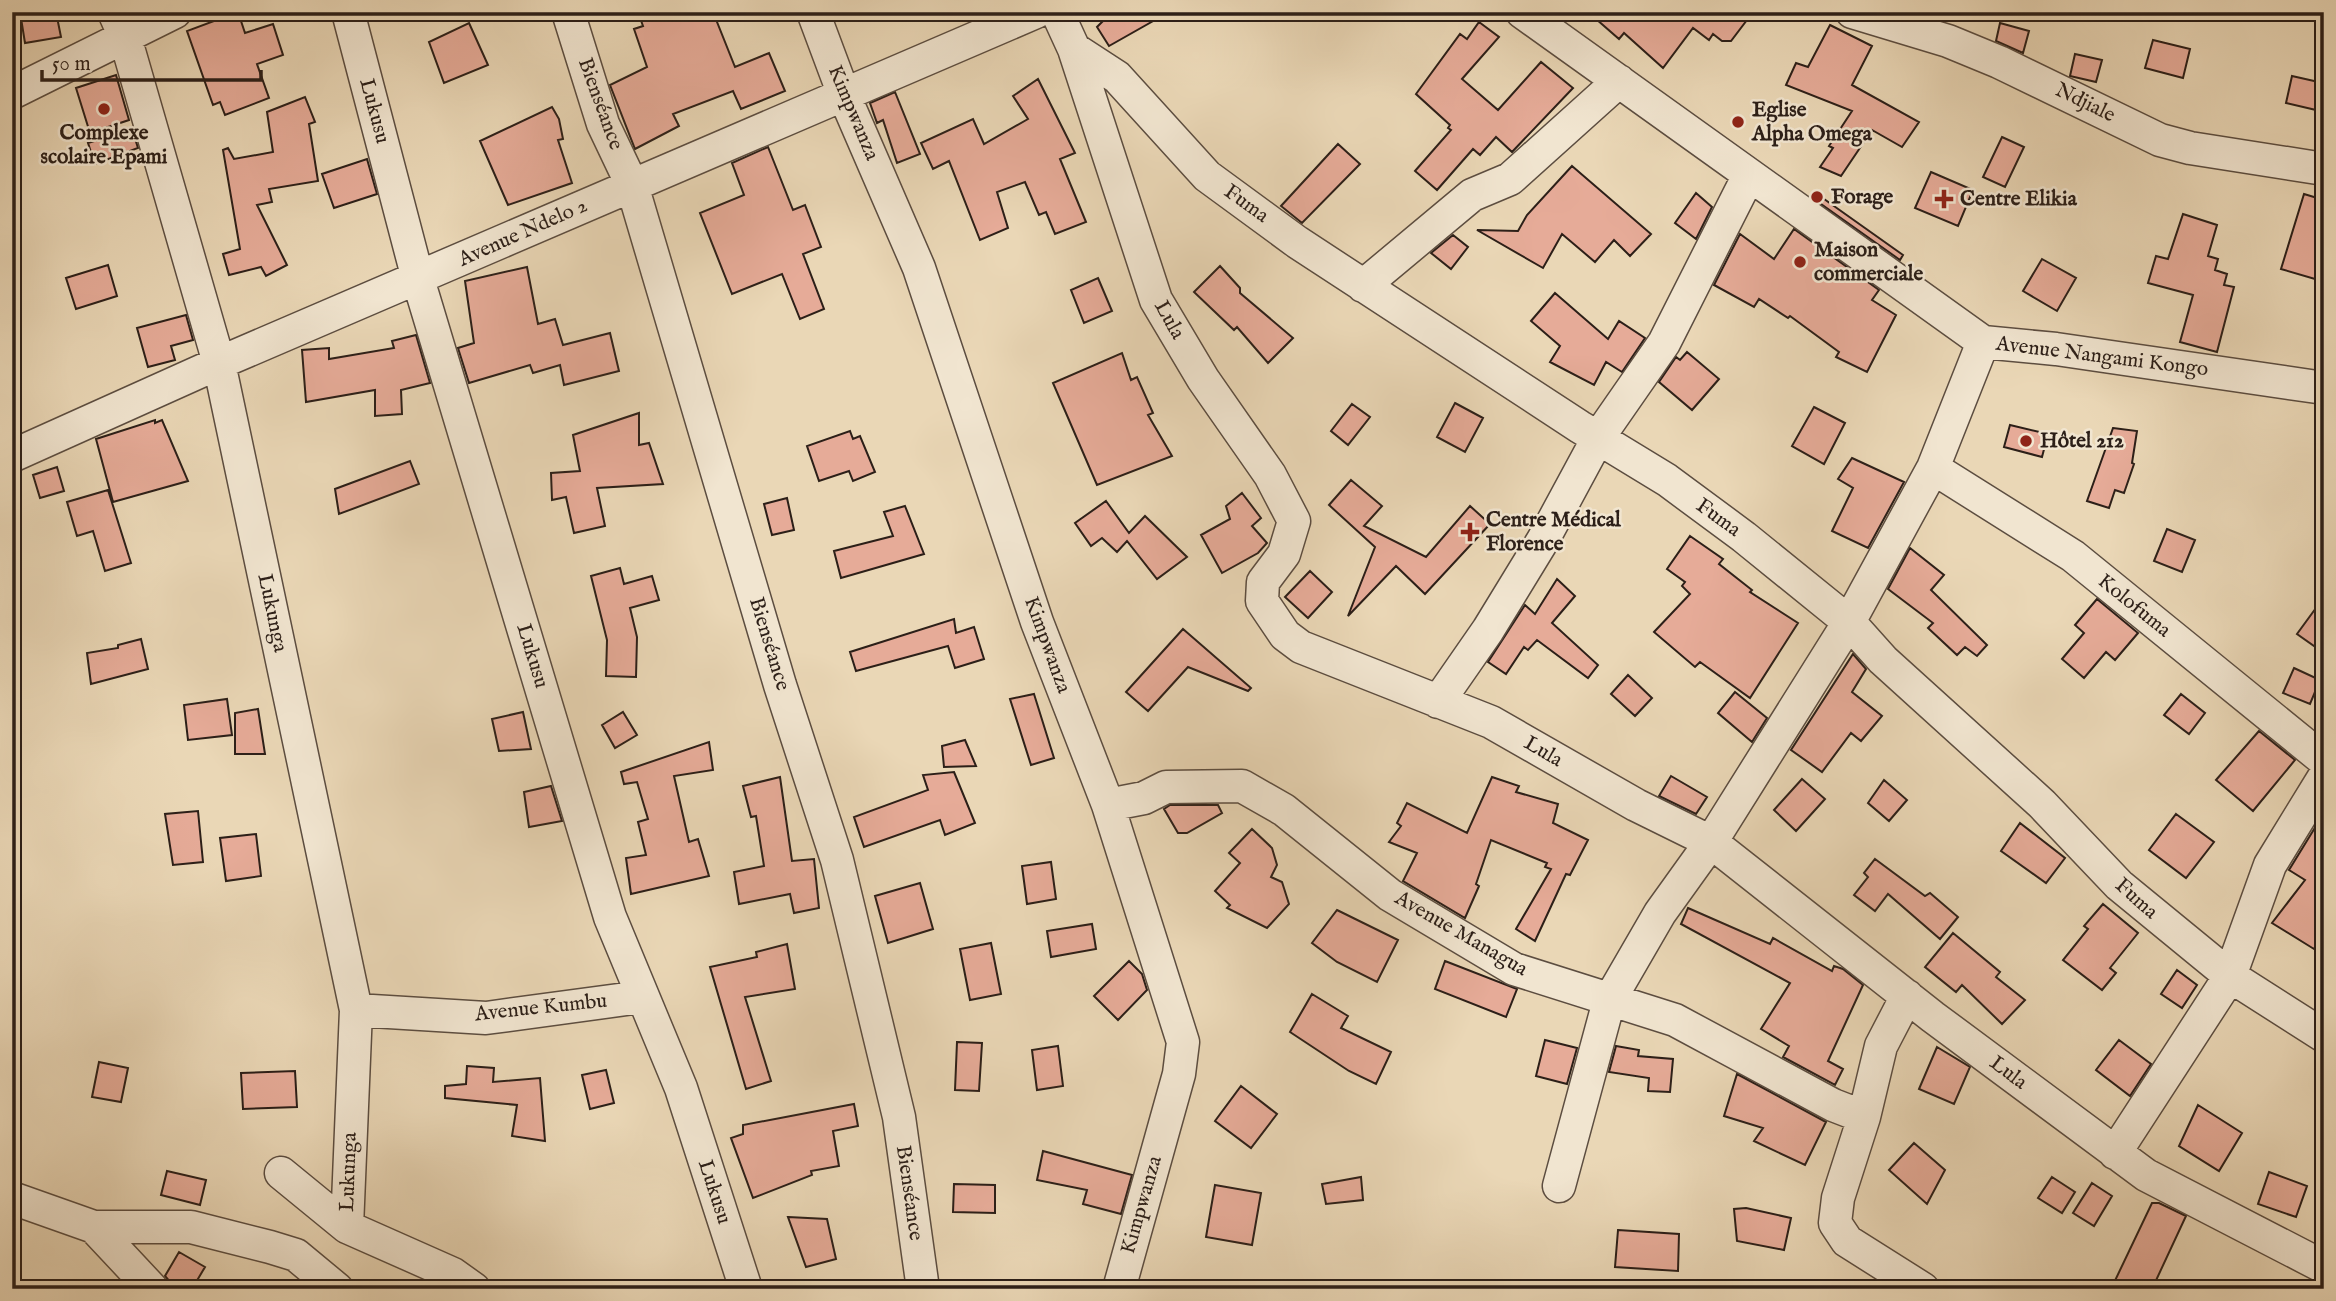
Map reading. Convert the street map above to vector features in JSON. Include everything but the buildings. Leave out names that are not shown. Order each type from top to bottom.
[{"type":"street","points":[[12,93],[119,25],[175,12]]},
{"type":"street","name":"Lukusu","points":[[348,12],[418,279],[610,916],[641,997],[681,1088],[746,1289]]},
{"type":"street","name":"Bienséance","points":[[568,12],[603,124],[632,185],[776,671],[837,860],[899,1117],[923,1289]]},
{"type":"street","name":"Kimpwanza","points":[[813,12],[844,95],[919,268],[1037,622],[1108,806],[1183,1042],[1179,1074],[1119,1289]]},
{"type":"street","name":"Avenue Ndelo 2","points":[[12,456],[219,363],[1036,12]]},
{"type":"street","name":"Lula","points":[[1058,12],[1074,49],[1156,300],[1203,379],[1270,475],[1294,520],[1284,554],[1263,582],[1262,601],[1270,618],[1284,635],[1301,647],[1491,722],[1636,805],[1711,842],[1907,996],[2146,1175],[2324,1267]]},
{"type":"street","name":"Avenue Nangami Kongo","points":[[1522,12],[1983,342],[2056,349],[2324,388]]},
{"type":"street","name":"Ndjiale","points":[[1853,12],[1948,41],[1998,62],[2160,140],[2190,148],[2324,169]]},
{"type":"street","name":"Lukunga","points":[[119,25],[219,363],[356,1010],[347,1227]]},
{"type":"street","name":"Fuma","points":[[1074,49],[1117,77],[1207,176],[1363,286],[1667,480],[1744,537],[1849,622],[1883,660],[2042,804],[2119,885],[2230,976],[2324,1036]]},
{"type":"street","points":[[1363,286],[1472,195],[1510,179],[1619,81]]},
{"type":"street","points":[[1438,702],[1488,631],[1598,438],[1664,343],[1749,175]]},
{"type":"street","points":[[1559,1186],[1609,1001],[1660,913],[1711,842],[1849,622],[1933,468],[1983,342]]},
{"type":"street","name":"Kolofuma","points":[[1933,468],[2073,556],[2324,760]]},
{"type":"street","points":[[2115,1153],[2230,976],[2270,865],[2324,777]]},
{"type":"street","name":"Avenue Managua","points":[[1108,806],[1144,798],[1166,787],[1242,786],[1284,810],[1390,895],[1514,970],[1675,1020],[1833,1105],[1864,1117]]},
{"type":"street","points":[[1907,996],[1881,1046],[1864,1117],[1838,1198],[1835,1223],[1847,1241],[1923,1289]]},
{"type":"street","name":"Avenue Kumbu","points":[[356,1010],[486,1018],[641,997]]},
{"type":"street","points":[[281,1173],[347,1227],[453,1274],[474,1289]]},
{"type":"street","points":[[12,1198],[94,1227],[191,1227],[296,1255],[337,1289]]},
{"type":"street","points":[[94,1227],[152,1289]]},
{"type":"place","name":"Complexe scolaire Epami","points":[[104,109]]},
{"type":"place","name":"Eglise Alpha Omega","points":[[1738,122]]},
{"type":"place","name":"Forage","points":[[1817,197]]},
{"type":"place","name":"Centre Elikia","points":[[1944,199]]},
{"type":"place","name":"Maison commerciale","points":[[1800,262]]},
{"type":"place","name":"Hôtel 212","points":[[2026,441]]},
{"type":"place","name":"Centre Médical Florence","points":[[1470,532]]}]
